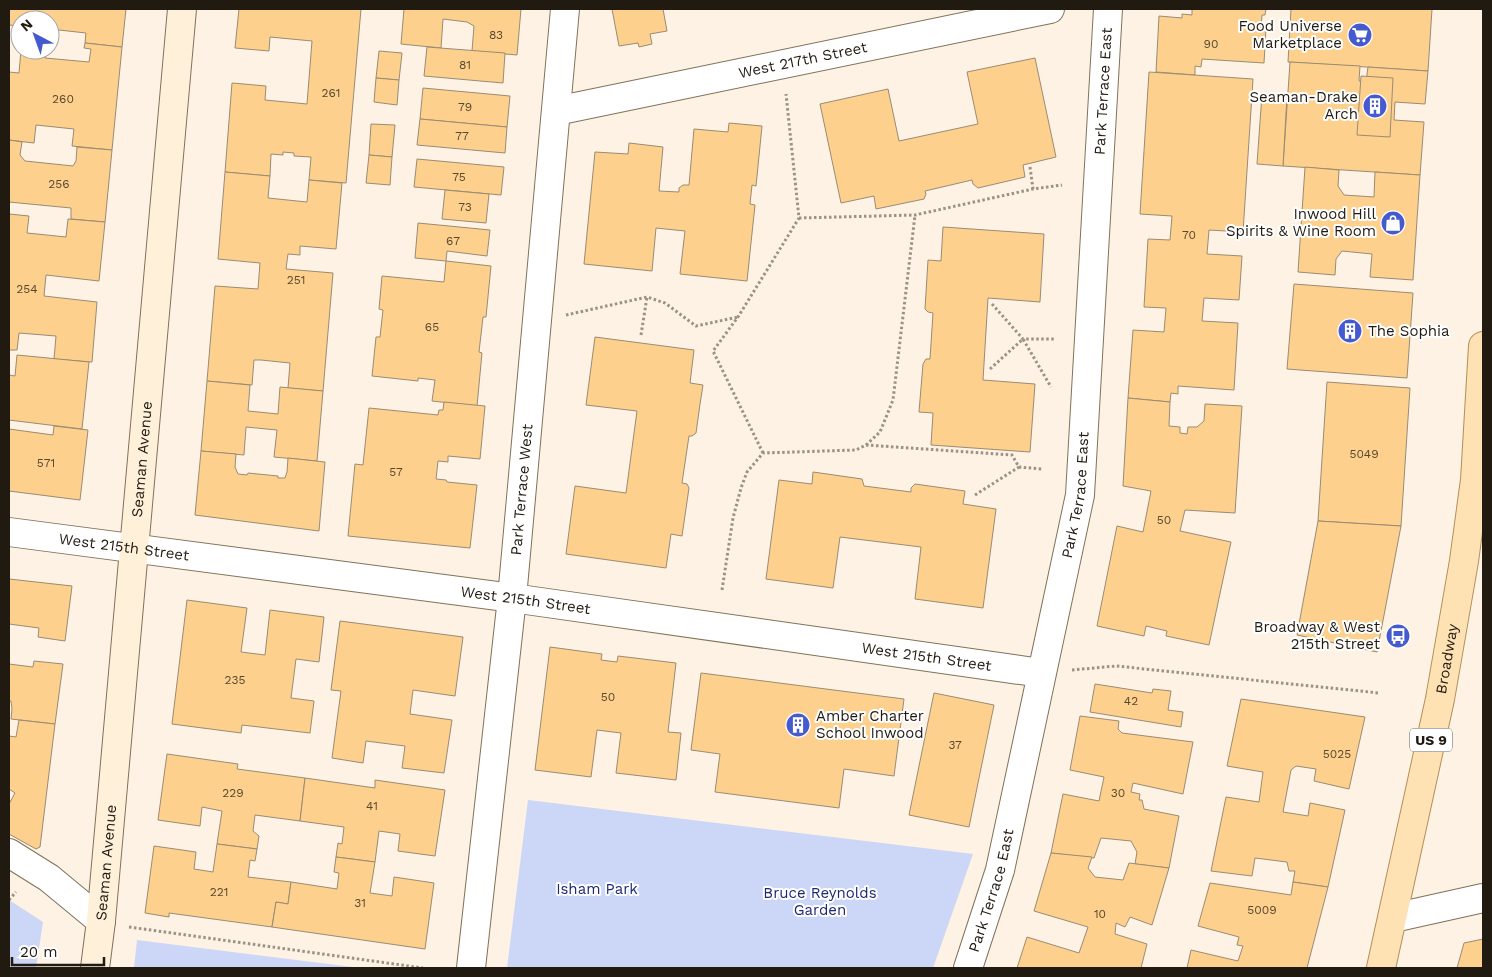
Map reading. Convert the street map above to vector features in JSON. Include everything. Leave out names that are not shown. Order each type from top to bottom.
[{"type":"main road","name":"Broadway","points":[[1381,968],[1449,649],[1479,480],[1483,346]]},
{"type":"street","name":"Seaman Avenue","points":[[95,968],[101,921],[135,548],[182,9]]},
{"type":"street","name":"Park Terrace West","points":[[471,968],[512,598],[565,9]]},
{"type":"street","name":"West 217th Street","points":[[556,111],[1050,9]]},
{"type":"street","name":"Park Terrace East","points":[[968,968],[1000,870],[1080,495],[1108,9]]},
{"type":"street","name":"West 215th Street","points":[[9,532],[512,598],[1041,673]]},
{"type":"street","points":[[9,853],[49,878],[101,921]]},
{"type":"street","points":[[1393,918],[1483,898]]},
{"type":"path","points":[[763,453],[713,351],[738,317],[799,218],[786,94]]},
{"type":"path","points":[[1030,166],[1033,189]]},
{"type":"path","points":[[799,218],[914,215],[1033,189],[1062,185]]},
{"type":"path","points":[[722,590],[733,518],[740,488],[747,472],[763,453],[856,450],[866,445],[880,432],[893,400],[914,215]]},
{"type":"path","points":[[561,316],[647,297],[665,303],[696,326],[738,317]]},
{"type":"path","points":[[641,335],[647,297]]},
{"type":"path","points":[[992,304],[1023,339],[1051,387]]},
{"type":"path","points":[[990,369],[1023,339],[1054,339]]},
{"type":"path","points":[[866,445],[1012,455],[1019,467]]},
{"type":"path","points":[[975,495],[1019,467],[1042,469]]},
{"type":"path","points":[[1071,670],[1116,666],[1379,693]]},
{"type":"path","points":[[9,900],[16,892]]},
{"type":"path","points":[[128,927],[423,968]]},
{"type":"green space","name":"Isham Park","points":[[528,800],[973,854],[933,968],[507,968]]},
{"type":"green space","points":[[9,900],[43,922],[36,968],[9,968]]},
{"type":"green space","points":[[137,940],[361,968],[134,968]]},
{"type":"building","points":[[9,9],[126,9],[122,47],[85,43],[86,33],[60,30],[60,10],[10,10],[9,25]]},
{"type":"building","points":[[239,9],[361,9],[346,183],[309,180],[311,157],[294,156],[294,153],[283,152],[283,155],[271,154],[270,176],[225,172],[232,83],[266,86],[265,100],[307,104],[312,41],[270,37],[269,51],[235,48]]},
{"type":"building","points":[[404,9],[521,9],[517,55],[472,51],[474,26],[467,22],[443,19],[441,48],[401,44]]},
{"type":"building","points":[[612,9],[663,9],[667,31],[650,34],[652,44],[639,47],[638,43],[619,46]]},
{"type":"building","points":[[1192,9],[1266,9],[1265,15],[1262,15],[1261,28],[1266,28],[1264,63],[1202,59],[1201,67],[1195,66],[1195,75],[1156,72],[1159,16],[1182,18],[1182,14],[1192,15]]},
{"type":"building","name":"Food Universe Marketplace","points":[[1291,9],[1432,9],[1428,71],[1288,62]]},
{"type":"building","points":[[85,43],[122,47],[112,150],[72,146],[74,129],[36,125],[34,143],[9,140],[9,72],[19,73],[20,60],[60,59],[89,62],[91,49],[84,48]]},
{"type":"building","points":[[427,47],[505,53],[503,83],[424,76]]},
{"type":"building","points":[[379,51],[402,53],[399,80],[376,78]]},
{"type":"building","points":[[1035,58],[1056,157],[1023,165],[1025,177],[978,188],[973,184],[972,180],[925,191],[924,199],[876,209],[874,196],[841,203],[820,104],[888,89],[899,141],[978,124],[967,72]]},
{"type":"building","points":[[1290,62],[1360,66],[1359,81],[1366,82],[1368,67],[1428,71],[1425,104],[1395,102],[1394,120],[1424,122],[1420,175],[1283,166]]},
{"type":"building","points":[[1149,72],[1253,79],[1243,232],[1209,230],[1207,254],[1242,256],[1239,300],[1204,298],[1202,321],[1238,323],[1234,390],[1178,386],[1178,394],[1171,393],[1170,402],[1128,398],[1133,330],[1164,332],[1166,308],[1144,307],[1148,239],[1170,240],[1172,216],[1140,214]]},
{"type":"building","name":"Seaman-Drake Arch","points":[[1361,76],[1393,78],[1390,137],[1357,135]]},
{"type":"building","points":[[376,78],[399,80],[397,105],[374,102]]},
{"type":"building","points":[[423,88],[510,96],[507,127],[420,119]]},
{"type":"building","points":[[1262,94],[1287,96],[1283,166],[1257,164]]},
{"type":"building","points":[[420,119],[507,127],[505,153],[417,145]]},
{"type":"building","points":[[729,123],[762,126],[756,186],[752,185],[750,204],[755,205],[747,281],[680,274],[685,231],[656,228],[652,271],[584,264],[595,152],[628,154],[629,143],[663,147],[659,191],[679,192],[679,188],[683,185],[689,185],[694,129],[728,132]]},
{"type":"building","points":[[371,124],[395,125],[392,157],[369,155]]},
{"type":"building","points":[[9,140],[22,142],[20,155],[25,161],[73,166],[76,161],[77,147],[112,150],[105,222],[71,219],[71,208],[9,202]]},
{"type":"building","points":[[369,155],[392,157],[390,185],[366,183]]},
{"type":"building","points":[[417,159],[504,167],[501,195],[414,187]]},
{"type":"building","points":[[1305,167],[1339,170],[1338,186],[1344,195],[1374,197],[1375,172],[1420,175],[1413,280],[1370,277],[1372,254],[1342,251],[1336,259],[1335,275],[1298,272]]},
{"type":"building","points":[[225,172],[270,176],[268,198],[307,202],[309,180],[342,183],[336,249],[300,246],[300,255],[288,254],[286,269],[333,273],[323,391],[288,388],[290,363],[261,360],[254,360],[252,385],[207,381],[215,286],[258,289],[260,263],[218,259]]},
{"type":"building","points":[[445,190],[489,194],[486,223],[442,219]]},
{"type":"building","points":[[9,214],[29,216],[27,233],[66,237],[68,219],[105,222],[99,281],[46,275],[44,296],[97,302],[92,362],[54,359],[56,336],[19,333],[17,350],[9,350]]},
{"type":"building","points":[[418,223],[490,230],[487,256],[447,251],[446,261],[415,258]]},
{"type":"building","points":[[943,227],[1044,234],[1040,302],[988,298],[983,380],[1035,384],[1030,452],[931,445],[933,413],[919,412],[923,364],[926,359],[930,359],[933,313],[925,309],[928,260],[941,261]]},
{"type":"building","points":[[446,261],[491,266],[486,317],[483,317],[479,352],[482,353],[477,406],[432,401],[435,380],[418,378],[418,381],[372,376],[376,337],[380,337],[383,310],[379,309],[382,276],[444,282]]},
{"type":"building","name":"The Sophia","points":[[1294,284],[1413,293],[1407,378],[1287,369]]},
{"type":"building","points":[[595,337],[694,350],[690,383],[703,385],[696,433],[689,436],[682,483],[687,484],[689,488],[682,536],[671,534],[666,568],[566,554],[575,486],[626,493],[637,411],[586,405]]},
{"type":"building","points":[[17,355],[89,362],[82,429],[9,420],[9,375],[15,376]]},
{"type":"building","points":[[207,381],[250,385],[248,411],[278,414],[280,387],[323,391],[317,461],[274,457],[277,430],[246,427],[244,455],[201,451]]},
{"type":"building","points":[[1327,382],[1410,388],[1401,526],[1318,521]]},
{"type":"building","points":[[1128,398],[1170,402],[1169,426],[1180,427],[1180,433],[1187,434],[1188,427],[1197,427],[1204,421],[1205,404],[1242,406],[1235,513],[1185,510],[1180,531],[1231,542],[1209,645],[1166,636],[1167,631],[1146,626],[1144,636],[1097,626],[1117,526],[1143,532],[1151,491],[1123,486]]},
{"type":"building","points":[[444,402],[485,406],[480,459],[448,456],[448,462],[438,461],[436,479],[477,485],[470,548],[348,536],[355,464],[363,465],[369,408],[438,415],[439,410],[443,410]]},
{"type":"building","points":[[54,426],[88,430],[80,500],[9,491],[9,429],[53,435]]},
{"type":"building","points":[[201,451],[236,454],[235,467],[238,474],[278,476],[278,478],[285,478],[288,458],[325,462],[319,531],[195,515]]},
{"type":"building","points":[[813,472],[862,479],[864,486],[911,492],[911,488],[915,484],[965,491],[963,504],[996,509],[983,608],[915,599],[921,547],[840,537],[833,588],[766,579],[779,480],[812,484]]},
{"type":"building","points":[[1318,521],[1401,526],[1377,652],[1297,635]]},
{"type":"building","points":[[9,579],[72,586],[65,641],[38,637],[39,628],[9,624]]},
{"type":"building","points":[[187,600],[247,608],[241,652],[265,655],[270,610],[324,617],[319,662],[296,659],[291,698],[314,701],[310,733],[242,725],[241,733],[172,724]]},
{"type":"building","points":[[340,621],[463,637],[455,696],[413,690],[410,714],[452,720],[444,773],[402,768],[405,746],[366,741],[363,763],[332,758],[341,691],[331,690]]},
{"type":"building","points":[[550,647],[602,654],[601,660],[617,662],[618,656],[676,663],[668,732],[681,733],[676,780],[616,773],[621,733],[597,730],[591,777],[535,770]]},
{"type":"building","points":[[34,661],[63,664],[55,724],[11,719],[9,664],[33,667]]},
{"type":"building","name":"Amber Charter School Inwood","points":[[701,673],[904,699],[894,776],[844,769],[839,808],[715,792],[720,754],[691,750]]},
{"type":"building","points":[[1095,684],[1152,693],[1153,689],[1171,691],[1168,710],[1183,712],[1181,727],[1090,712]]},
{"type":"building","points":[[934,693],[994,705],[969,827],[909,815]]},
{"type":"building","points":[[1241,699],[1365,717],[1349,789],[1314,781],[1316,769],[1296,766],[1291,770],[1283,812],[1308,816],[1310,803],[1345,810],[1328,887],[1293,882],[1295,871],[1289,871],[1287,862],[1255,858],[1252,876],[1211,871],[1226,797],[1259,802],[1263,772],[1227,766]]},
{"type":"building","points":[[1080,716],[1119,721],[1118,729],[1122,733],[1193,742],[1183,794],[1133,783],[1131,792],[1140,794],[1139,800],[1142,800],[1144,809],[1179,816],[1169,868],[1135,864],[1137,852],[1131,841],[1101,838],[1094,858],[1051,853],[1063,794],[1099,801],[1104,777],[1070,770]]},
{"type":"building","points":[[19,720],[55,724],[40,847],[36,849],[9,834],[9,804],[15,793],[9,789],[9,736],[16,737]]},
{"type":"building","points":[[167,754],[238,764],[237,769],[305,778],[300,821],[255,815],[253,831],[259,836],[257,849],[217,844],[222,811],[202,807],[200,826],[158,820]]},
{"type":"building","points":[[305,778],[375,788],[375,780],[445,790],[435,856],[398,851],[400,834],[379,831],[375,862],[336,857],[338,843],[342,844],[344,827],[300,821]]},
{"type":"building","points":[[217,844],[257,849],[255,861],[250,860],[248,877],[291,882],[288,904],[276,902],[272,927],[169,913],[169,917],[145,913],[154,846],[196,852],[194,869],[213,872]]},
{"type":"building","points":[[1051,853],[1092,857],[1088,868],[1095,877],[1123,880],[1129,863],[1169,868],[1152,925],[1130,917],[1125,927],[1116,923],[1115,934],[1147,944],[1141,968],[1017,968],[1027,937],[1079,953],[1088,927],[1034,911]]},
{"type":"building","points":[[336,857],[375,862],[370,893],[392,896],[394,877],[434,883],[425,949],[272,927],[276,902],[288,904],[291,882],[337,889],[339,873],[334,872]]},
{"type":"building","points":[[1293,882],[1328,887],[1307,968],[1187,968],[1191,950],[1238,961],[1243,946],[1237,945],[1239,937],[1198,926],[1210,883],[1291,895]]},
{"type":"building","points":[[1483,939],[1483,968],[1457,968],[1464,943]]},
{"type":"place","name":"Food Universe Marketplace","points":[[1360,35]]},
{"type":"place","name":"Seaman-Drake Arch","points":[[1375,106]]},
{"type":"place","name":"Inwood Hill Spirits & Wine Room","points":[[1393,223]]},
{"type":"place","name":"The Sophia","points":[[1350,331]]},
{"type":"place","name":"Broadway & West 215th Street","points":[[1398,636]]},
{"type":"place","name":"Amber Charter School Inwood","points":[[798,725]]},
{"type":"park label","name":"Bruce Reynolds Garden","points":[[820,902]]}]
